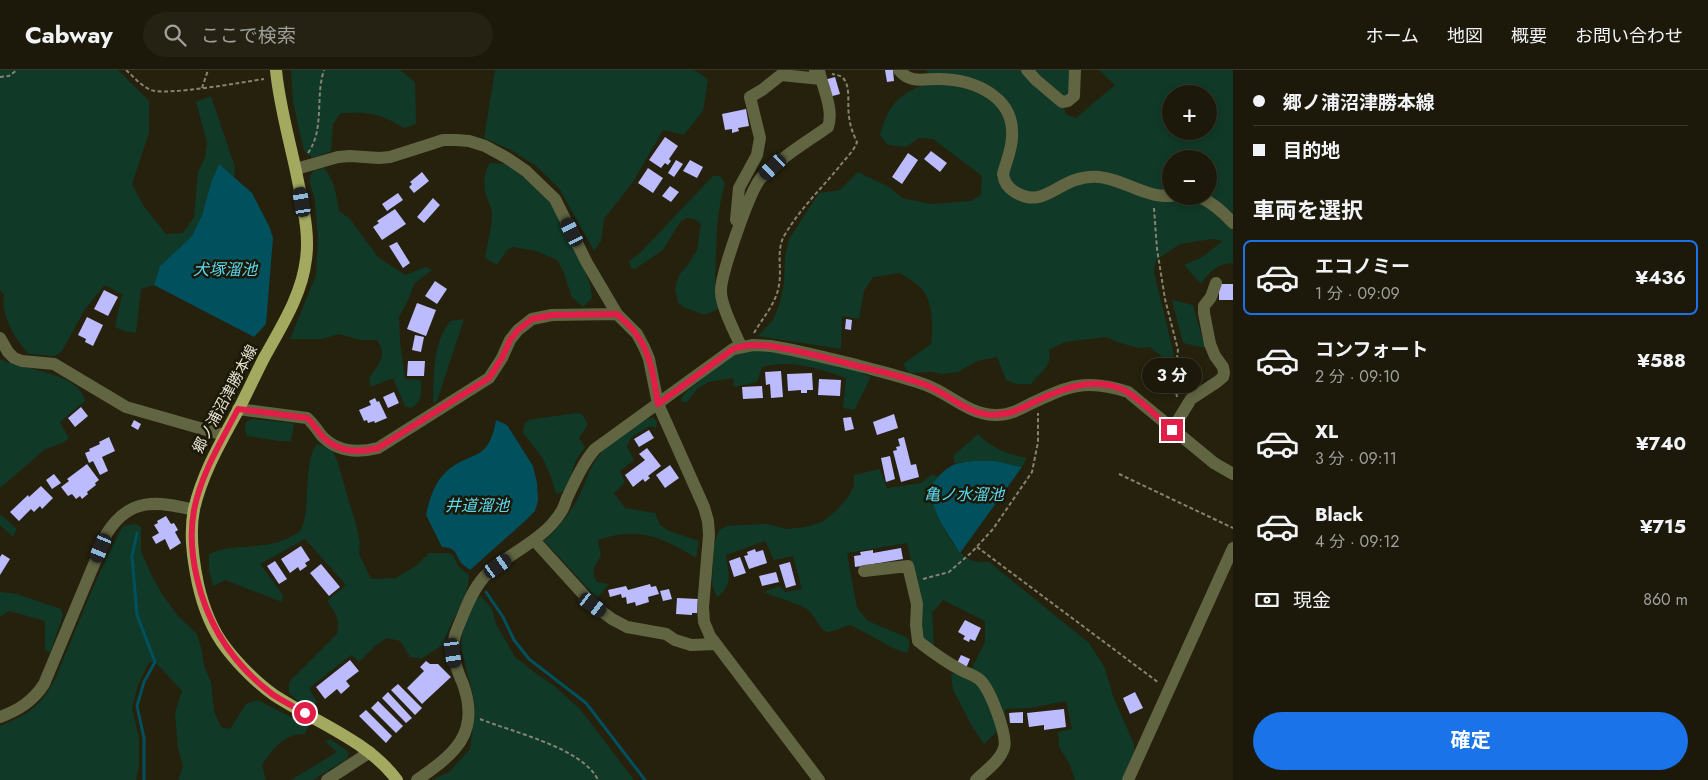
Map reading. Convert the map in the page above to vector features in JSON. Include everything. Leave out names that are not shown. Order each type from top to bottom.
[{"type":"main road","name":"郷ノ浦沼津勝本線","points":[[276,74],[279,97],[306,219],[306,259],[298,293],[283,325],[208,467],[194,510],[192,534],[193,563],[200,593],[211,623],[226,648],[246,670],[273,694],[370,752],[390,770],[397,780]]},
{"type":"street","points":[[899,70],[910,79],[941,79],[964,82],[983,89],[1004,104],[1010,116],[1012,137],[1003,174],[1004,180],[1010,189],[1024,197],[1035,198],[1049,194],[1075,180],[1091,178],[1105,178],[1153,195],[1162,196]]},
{"type":"street","points":[[910,79],[924,70]]},
{"type":"street","points":[[1027,70],[1062,102],[1068,101],[1074,96],[1075,70]]},
{"type":"street","points":[[730,252],[729,241],[735,227],[740,188],[757,155],[760,138],[750,97],[781,75],[818,73],[830,113],[828,127],[773,167],[759,180],[730,252],[721,292],[725,308],[747,345]]},
{"type":"street","points":[[296,169],[338,157],[390,157],[443,140],[468,141],[494,150],[526,171],[555,199],[587,263],[617,314],[637,334],[644,347],[649,359],[658,404],[704,507],[709,535],[702,607],[704,622],[710,636],[819,780]]},
{"type":"street","points":[[1215,205],[1233,223]]},
{"type":"street","points":[[1172,430],[1191,399],[1217,382],[1224,373],[1223,367],[1215,356],[1210,344],[1204,313],[1204,306],[1212,298],[1216,283]]},
{"type":"street","points":[[238,409],[307,418],[323,437],[333,444],[350,451],[368,451],[378,448],[489,378],[502,358],[510,340],[518,330],[532,319],[552,315],[617,314]]},
{"type":"street","points":[[0,338],[14,358],[22,361],[54,364],[126,407],[224,436]]},
{"type":"street","points":[[417,780],[453,753],[466,728],[470,710],[464,686],[455,665],[453,653],[454,639],[470,597],[480,582],[488,572],[534,540],[549,527],[561,512],[583,465],[595,449],[724,354],[747,345],[771,346],[799,351],[893,375],[925,385],[964,407],[981,414],[996,416],[1008,414],[1074,386],[1087,384],[1102,385],[1128,392],[1214,463],[1233,474]]},
{"type":"street","points":[[0,717],[23,707],[33,699],[44,684],[107,533],[116,520],[138,506],[165,504],[194,510]]},
{"type":"street","points":[[534,540],[593,605],[612,619],[627,627],[666,634],[675,640],[691,644],[716,644]]},
{"type":"street","points":[[1128,780],[1233,548]]},
{"type":"street","points":[[864,571],[908,566],[917,604],[916,624],[918,641],[963,671],[979,678],[987,687],[1005,742],[1004,750],[996,762],[976,780]]},
{"type":"street","points":[[327,780],[370,752]]},
{"type":"path","points":[[0,77],[9,76],[17,70]]},
{"type":"path","points":[[126,70],[152,91],[202,88],[276,74]]},
{"type":"path","points":[[202,88],[208,70]]},
{"type":"path","points":[[296,169],[310,150],[317,130],[321,80],[324,70]]},
{"type":"path","points":[[747,345],[778,293],[780,270],[779,246],[804,206],[838,168],[857,142],[848,115],[847,88],[844,79],[840,76],[818,73]]},
{"type":"path","points":[[1153,195],[1156,249],[1165,299],[1178,350],[1174,380],[1178,399],[1184,410]]},
{"type":"path","points":[[912,582],[949,572],[977,547],[993,529],[1032,472],[1038,442],[1038,401]]},
{"type":"path","points":[[1119,474],[1233,528]]},
{"type":"path","points":[[977,547],[1169,690]]},
{"type":"path","points":[[468,718],[480,719],[551,744],[591,768],[598,780]]},
{"type":"green space","points":[[0,70],[118,70],[149,101],[149,133],[132,184],[143,205],[166,234],[183,233],[194,217],[198,172],[205,157],[207,142],[196,102],[211,96],[235,167],[234,178],[219,165],[212,180],[202,215],[192,236],[160,266],[154,285],[141,289],[136,333],[115,327],[122,294],[105,285],[85,309],[62,351],[55,356],[29,354],[14,334],[6,318],[3,302],[4,295],[0,290]]},
{"type":"green space","points":[[291,70],[400,70],[415,82],[416,124],[404,128],[374,114],[341,113],[333,124],[331,151],[313,158],[304,151],[293,102]]},
{"type":"green space","points":[[495,70],[694,70],[708,79],[703,111],[684,135],[663,130],[633,182],[604,219],[601,241],[594,251],[559,188],[536,166],[511,150],[484,138]]},
{"type":"green space","points":[[926,70],[1070,70],[1071,91],[1064,108],[1066,114],[1076,118],[1115,85],[1099,70],[1233,70],[1233,263],[1228,263],[1214,269],[1201,284],[1184,265],[1202,257],[1223,241],[1212,239],[1180,244],[1156,260],[1154,272],[1174,355],[1171,362],[1167,361],[1150,347],[1139,348],[1106,337],[1065,342],[1049,350],[1049,361],[1045,369],[1031,384],[1016,384],[1006,380],[997,357],[977,361],[958,372],[942,374],[931,372],[909,373],[903,364],[931,344],[932,314],[925,293],[918,285],[900,273],[873,277],[864,291],[859,319],[842,316],[841,349],[758,336],[773,320],[780,303],[789,239],[819,193],[840,190],[858,172],[889,187],[902,198],[931,204],[971,201],[981,195],[982,176],[933,139],[919,138],[906,147],[888,145],[880,135],[886,117],[894,104],[907,93],[924,85],[928,73]]},
{"type":"green space","points":[[490,163],[505,164],[535,185],[564,217],[590,284],[592,298],[583,307],[572,297],[557,260],[536,251],[513,247],[507,250],[497,265],[485,258],[492,220],[492,210],[484,185],[486,171]]},
{"type":"green space","points":[[324,168],[333,183],[339,211],[350,219],[378,257],[405,275],[426,267],[432,270],[414,284],[399,317],[405,379],[421,380],[421,393],[418,402],[411,408],[405,406],[393,378],[371,387],[369,378],[382,356],[377,340],[360,340],[339,334],[322,339],[290,339],[316,275],[318,238],[315,200],[310,184],[310,175],[315,170]]},
{"type":"green space","points":[[713,176],[720,176],[725,182],[717,227],[715,294],[720,308],[705,315],[683,307],[678,302],[675,289],[679,275],[697,250],[701,224],[694,219],[687,218],[681,221],[663,250],[635,269],[631,268],[629,261],[638,255]]},
{"type":"green space","points":[[1172,300],[1193,305],[1205,348],[1183,343]]},
{"type":"green space","points":[[464,319],[437,401],[433,403],[435,360],[440,340],[450,321]]},
{"type":"green space","points":[[768,349],[853,369],[871,377],[854,410],[843,408],[846,378],[815,368],[794,364],[762,367],[757,382],[734,387],[733,378],[709,382],[698,388],[686,403],[682,401],[681,398],[687,391],[730,357],[745,350]]},
{"type":"green space","points":[[0,359],[61,378],[73,384],[81,391],[85,401],[60,422],[69,438],[44,450],[0,488]]},
{"type":"green space","points":[[576,413],[582,414],[588,424],[579,438],[585,447],[575,462],[567,490],[556,494],[542,457],[523,433],[524,425],[528,420]]},
{"type":"green space","points":[[652,417],[657,422],[656,428],[650,426],[631,437],[627,447],[634,460],[620,471],[625,482],[614,493],[625,508],[655,513],[660,525],[669,531],[699,541],[696,558],[672,544],[649,536],[625,534],[598,540],[601,556],[595,566],[594,575],[597,582],[609,584],[597,598],[544,541],[572,509],[592,467],[602,451],[622,434]]},
{"type":"green space","points":[[252,419],[291,423],[294,425],[291,441],[247,436],[245,430],[246,422]]},
{"type":"green space","points":[[978,434],[989,444],[1001,450],[1027,458],[1022,467],[971,461],[954,463],[954,455]]},
{"type":"green space","points":[[317,444],[331,449],[337,460],[356,525],[360,543],[359,554],[371,579],[396,578],[417,565],[429,553],[449,553],[453,555],[458,566],[469,575],[466,593],[444,644],[421,659],[410,657],[400,641],[387,638],[375,646],[359,662],[351,655],[309,688],[317,702],[313,707],[298,701],[289,693],[289,682],[337,634],[338,624],[336,616],[327,601],[346,585],[305,539],[260,564],[283,595],[282,602],[225,580],[213,586],[209,571],[209,554],[227,549],[275,543],[298,533],[305,516],[309,464]]},
{"type":"green space","points":[[880,469],[887,488],[921,483],[932,474],[938,477],[931,485],[934,505],[938,517],[957,549],[973,561],[989,562],[1089,643],[1105,668],[1113,696],[1134,744],[1134,757],[1123,780],[1075,780],[1069,763],[1059,747],[1058,732],[1072,729],[1066,701],[1030,708],[1005,709],[1006,723],[984,744],[953,690],[951,675],[956,672],[967,678],[985,642],[985,621],[943,600],[932,613],[934,644],[927,644],[921,633],[922,607],[907,543],[847,553],[857,608],[868,621],[908,638],[910,645],[907,653],[895,649],[851,625],[826,632],[811,612],[804,607],[763,592],[779,586],[785,592],[802,589],[793,556],[774,560],[765,541],[726,555],[729,573],[728,583],[726,588],[717,597],[712,585],[714,545],[719,530],[727,526],[766,524],[788,529],[822,522],[836,511],[848,497],[854,486],[854,475]]},
{"type":"green space","points":[[0,514],[17,529],[13,537],[0,525]]},
{"type":"green space","points":[[136,524],[141,527],[141,551],[162,594],[178,616],[197,634],[204,666],[211,682],[214,711],[221,727],[230,729],[246,704],[258,700],[308,726],[305,734],[291,736],[274,748],[262,765],[266,780],[178,780],[183,766],[178,748],[175,713],[182,691],[157,664],[149,662],[138,685],[132,708],[139,738],[139,766],[136,780],[0,780],[0,726],[19,718],[33,708],[50,689],[95,582],[113,545],[123,526]]},
{"type":"green space","points":[[0,592],[17,594],[61,609],[63,615],[50,653],[45,650],[45,621],[9,611],[0,617]]},
{"type":"green space","points":[[481,596],[492,609],[496,624],[515,657],[553,685],[581,710],[634,780],[432,780],[449,772],[470,749],[475,712],[474,699],[461,648],[462,633],[475,600]]},
{"type":"green space","points":[[330,739],[349,752],[347,759],[313,780],[291,780],[337,752],[325,741]]},
{"type":"water","name":"犬塚溜池","points":[[219,164],[252,193],[273,238],[266,324],[254,337],[154,285],[160,266],[192,236],[202,215],[212,180]]},
{"type":"water","name":"井道溜池","points":[[496,420],[507,425],[533,466],[537,483],[538,501],[535,511],[470,570],[461,562],[454,551],[450,548],[442,547],[426,515],[432,492],[441,477],[454,466],[483,450],[493,434]]},
{"type":"water","name":"亀ノ水溜池","points":[[994,461],[1022,467],[960,553],[944,529],[936,512],[931,494],[931,485],[950,467],[959,463]]},
{"type":"building","points":[[885,70],[893,70],[894,81],[887,82]]},
{"type":"building","points":[[835,77],[840,94],[829,97],[824,80]]},
{"type":"building","points":[[746,109],[749,126],[738,128],[739,131],[732,133],[732,129],[725,130],[722,114]]},
{"type":"building","points":[[665,137],[678,146],[669,159],[671,161],[668,165],[665,163],[661,168],[649,160]]},
{"type":"building","points":[[931,151],[947,163],[940,172],[924,159]]},
{"type":"building","points":[[908,153],[918,160],[902,184],[892,177]]},
{"type":"building","points":[[676,160],[683,164],[674,177],[668,173]]},
{"type":"building","points":[[690,160],[703,167],[697,178],[683,171]]},
{"type":"building","points":[[648,168],[663,178],[653,193],[638,183]]},
{"type":"building","points":[[422,172],[429,181],[414,193],[409,187],[412,184],[410,182]]},
{"type":"building","points":[[670,186],[679,192],[671,202],[662,196]]},
{"type":"building","points":[[398,193],[403,200],[387,211],[382,204]]},
{"type":"building","points":[[433,198],[440,205],[424,223],[417,217]]},
{"type":"building","points":[[395,209],[406,224],[382,240],[373,227],[379,223],[377,221]]},
{"type":"building","points":[[397,242],[410,263],[403,268],[389,246]]},
{"type":"building","points":[[435,281],[447,289],[437,304],[425,296]]},
{"type":"building","points":[[1219,284],[1233,284],[1233,300],[1219,300]]},
{"type":"building","points":[[104,290],[118,297],[108,316],[94,309]]},
{"type":"building","points":[[417,303],[436,310],[426,336],[407,329]]},
{"type":"building","points":[[87,317],[103,325],[93,346],[85,342],[86,339],[78,335]]},
{"type":"building","points":[[846,319],[852,320],[851,330],[845,329]]},
{"type":"building","points":[[415,335],[424,337],[421,352],[412,350]]},
{"type":"building","points":[[408,361],[425,361],[424,376],[407,376]]},
{"type":"building","points":[[781,371],[783,397],[771,398],[770,384],[766,385],[765,372]]},
{"type":"building","points":[[812,373],[813,390],[807,390],[807,393],[801,393],[801,390],[788,391],[787,374]]},
{"type":"building","points":[[819,379],[841,380],[840,396],[818,395]]},
{"type":"building","points":[[762,386],[763,398],[743,399],[742,387]]},
{"type":"building","points":[[394,392],[399,403],[388,408],[383,397]]},
{"type":"building","points":[[375,398],[377,402],[379,401],[387,418],[375,423],[374,421],[368,423],[367,420],[364,421],[359,410],[371,405],[369,401]]},
{"type":"building","points":[[81,407],[88,416],[75,427],[68,418]]},
{"type":"building","points":[[894,414],[898,428],[877,435],[873,422]]},
{"type":"building","points":[[851,417],[854,429],[845,431],[843,418]]},
{"type":"building","points":[[134,420],[141,424],[138,430],[131,426]]},
{"type":"building","points":[[649,430],[654,438],[639,447],[634,439]]},
{"type":"building","points":[[109,437],[115,451],[102,457],[108,471],[100,475],[93,461],[89,463],[85,453]]},
{"type":"building","points":[[904,437],[911,465],[916,464],[919,477],[901,482],[893,451],[897,450],[896,447],[900,446],[898,439]]},
{"type":"building","points":[[647,448],[661,466],[648,476],[650,478],[645,482],[643,479],[633,487],[625,475],[645,460],[639,454]]},
{"type":"building","points":[[890,456],[895,479],[886,482],[881,458]]},
{"type":"building","points":[[87,464],[99,480],[82,499],[80,496],[76,499],[72,494],[68,496],[61,487],[69,481],[67,479]]},
{"type":"building","points":[[670,465],[679,478],[665,488],[656,475]]},
{"type":"building","points":[[54,474],[61,483],[52,489],[46,480]]},
{"type":"building","points":[[41,486],[53,498],[42,509],[40,506],[34,512],[31,509],[19,521],[10,512]]},
{"type":"building","points":[[166,516],[171,524],[174,523],[178,530],[175,532],[181,543],[170,550],[165,539],[156,544],[152,537],[159,533],[154,525]]},
{"type":"building","points":[[301,546],[310,560],[305,563],[307,566],[300,571],[298,567],[290,573],[281,559]]},
{"type":"building","points":[[901,548],[903,559],[855,567],[854,556],[861,555],[860,552],[873,550],[873,553]]},
{"type":"building","points":[[755,549],[756,552],[763,550],[767,563],[749,569],[744,556],[748,555],[747,552]]},
{"type":"building","points":[[2,554],[10,559],[0,575],[0,557]]},
{"type":"building","points":[[740,557],[746,573],[734,577],[729,561]]},
{"type":"building","points":[[275,561],[287,579],[279,584],[267,566]]},
{"type":"building","points":[[790,562],[796,585],[786,588],[779,565]]},
{"type":"building","points":[[321,564],[340,587],[329,596],[310,573]]},
{"type":"building","points":[[776,572],[779,582],[762,586],[759,576]]},
{"type":"building","points":[[650,584],[651,587],[656,586],[659,594],[648,597],[649,602],[636,606],[635,602],[627,604],[626,597],[622,598],[621,594],[610,597],[608,590],[626,586],[628,590]]},
{"type":"building","points":[[669,589],[672,599],[663,601],[660,591]]},
{"type":"building","points":[[677,598],[698,599],[697,613],[692,613],[692,615],[676,614]]},
{"type":"building","points":[[965,620],[981,628],[975,641],[970,639],[969,642],[963,639],[965,636],[958,632]]},
{"type":"building","points":[[961,655],[970,659],[966,668],[957,663]]},
{"type":"building","points":[[350,660],[359,671],[346,681],[350,686],[341,694],[337,689],[325,699],[316,687]]},
{"type":"building","points":[[426,661],[430,664],[438,664],[451,677],[422,704],[407,688],[424,671],[420,667]]},
{"type":"building","points":[[398,684],[422,708],[415,715],[391,690]]},
{"type":"building","points":[[388,692],[412,718],[406,723],[382,698]]},
{"type":"building","points":[[1135,692],[1143,708],[1130,714],[1123,698]]},
{"type":"building","points":[[378,701],[403,726],[396,733],[371,708]]},
{"type":"building","points":[[1064,709],[1066,727],[1044,730],[1044,725],[1029,727],[1027,713]]},
{"type":"building","points":[[366,710],[392,736],[386,743],[359,716]]},
{"type":"building","points":[[1023,712],[1023,723],[1010,723],[1009,713]]},
{"type":"waterway","points":[[137,533],[132,556],[137,615],[155,662],[144,682],[137,706],[144,738],[144,780]]},
{"type":"waterway","points":[[486,592],[503,617],[514,640],[529,659],[586,703],[645,780]]},
{"type":"route","points":[[305,713],[273,694],[246,670],[226,648],[211,623],[200,593],[193,563],[192,534],[194,510],[208,467],[238,409],[307,418],[323,437],[340,448],[359,452],[368,451],[378,448],[489,378],[502,358],[510,340],[524,324],[532,319],[552,315],[617,314],[637,334],[644,347],[649,359],[658,404],[724,354],[741,346],[753,345],[799,351],[893,375],[925,385],[964,407],[981,414],[996,416],[1008,414],[1074,386],[1087,384],[1112,387],[1128,392],[1172,430]]}]
